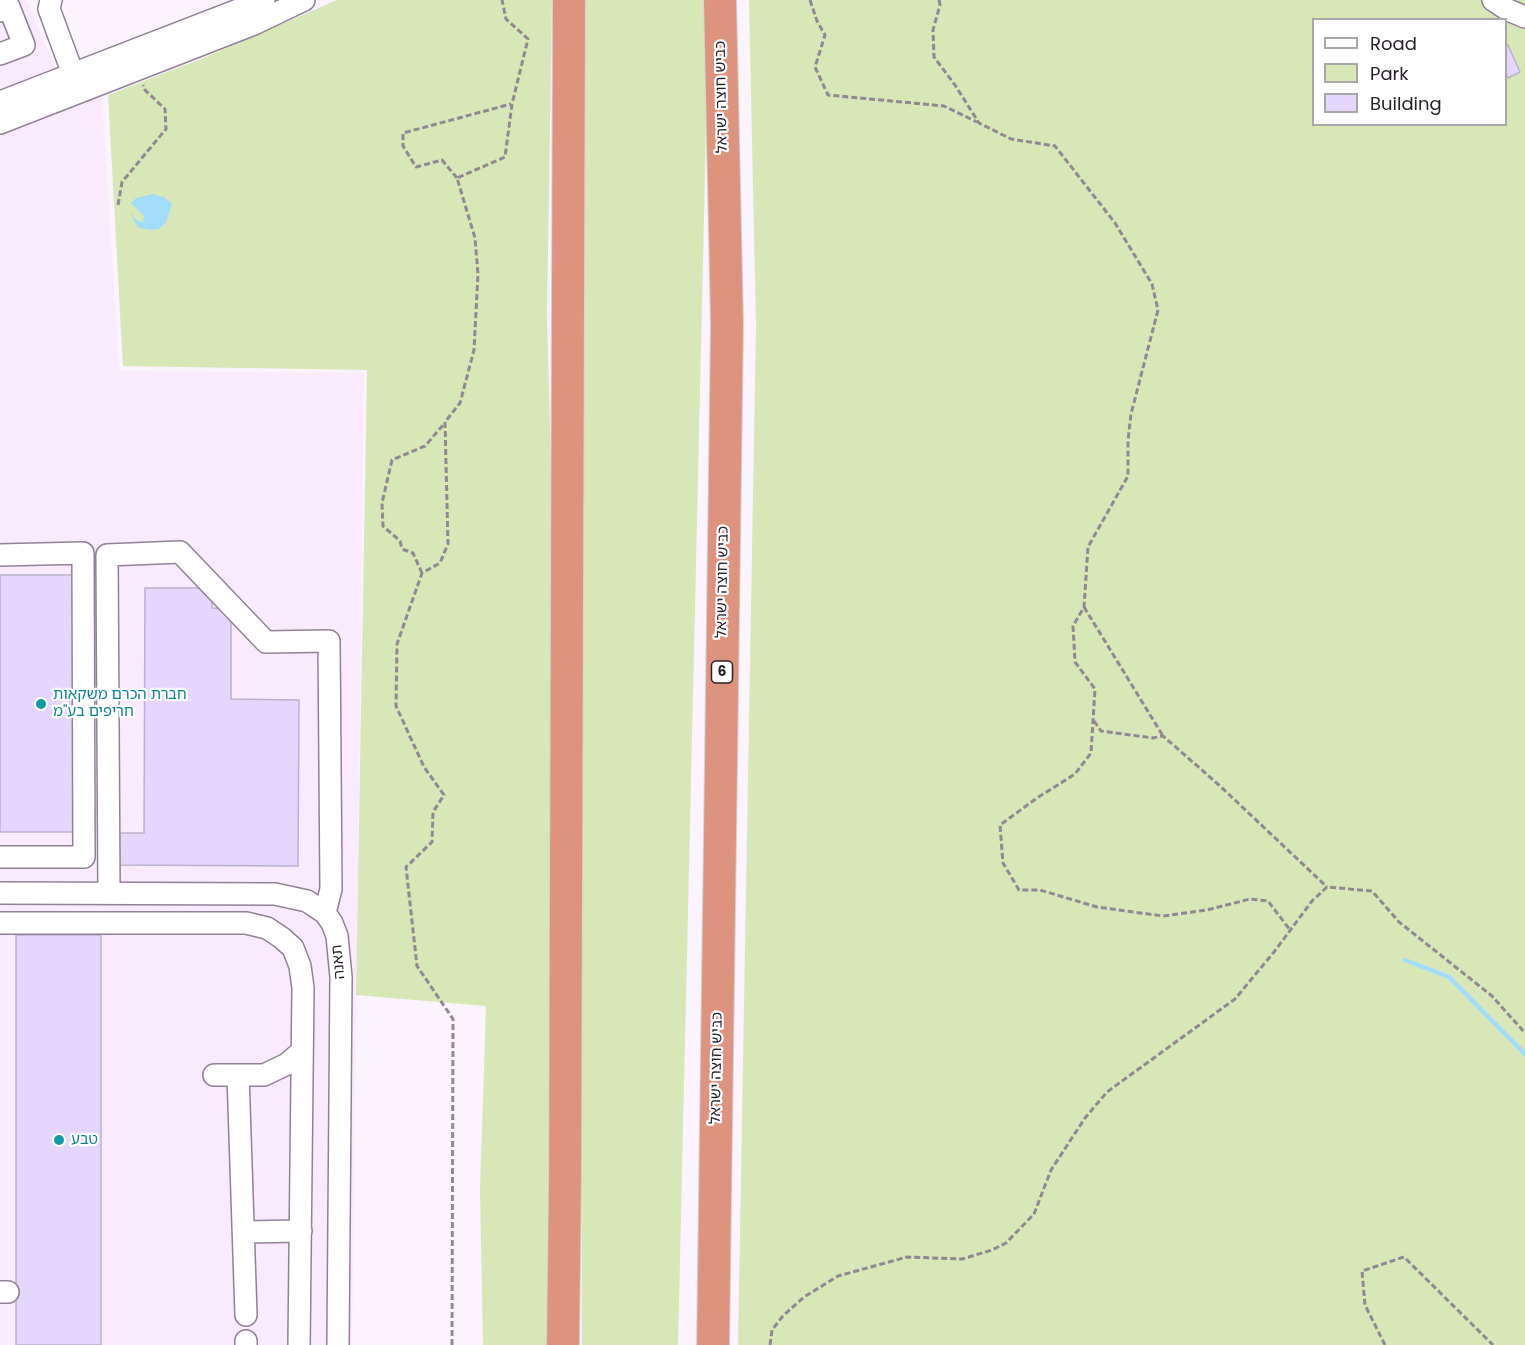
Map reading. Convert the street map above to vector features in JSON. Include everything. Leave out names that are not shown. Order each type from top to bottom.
[{"type":"highway","points":[[563,1345],[569,0]]},
{"type":"highway","name":"כביש חוצה ישראל","points":[[713,1345],[727,324],[720,0]]},
{"type":"street","points":[[51,0],[49,9],[73,74]]},
{"type":"street","points":[[0,102],[240,6],[264,0]]},
{"type":"street","points":[[1493,0],[1525,17]]},
{"type":"street","points":[[0,123],[254,24],[295,2]]},
{"type":"street","points":[[0,11],[9,7],[24,45],[0,54]]},
{"type":"street","points":[[0,893],[275,894],[307,901],[325,913],[331,889],[329,641],[266,642],[180,552],[107,555],[109,893]]},
{"type":"street","points":[[0,555],[83,554],[84,857],[0,856]]},
{"type":"street","name":"תאנה","points":[[325,913],[337,936],[341,977],[338,1345]]},
{"type":"street","points":[[0,923],[246,923],[267,928],[293,948],[300,966],[303,988],[299,1345]]},
{"type":"street","points":[[214,1075],[264,1075],[287,1064],[302,1051]]},
{"type":"street","points":[[238,1075],[246,1315]]},
{"type":"street","points":[[244,1232],[301,1231]]},
{"type":"path","points":[[458,177],[505,157],[512,104],[528,39],[506,19],[502,0]]},
{"type":"path","points":[[810,0],[825,36],[815,67],[828,95],[944,106],[1011,139],[1055,146],[1115,223],[1152,284],[1158,310],[1131,414],[1128,476],[1088,547],[1084,607],[1073,626],[1075,662],[1095,689],[1091,753],[1075,774],[1000,825],[1003,863],[1019,890],[1040,890],[1097,907],[1163,916],[1207,910],[1250,899],[1268,901],[1290,930]]},
{"type":"path","points":[[939,0],[933,30],[934,57],[979,123]]},
{"type":"path","points":[[118,205],[122,182],[166,129],[165,109],[145,90],[138,69]]},
{"type":"path","points":[[422,573],[413,553],[402,549],[400,541],[382,526],[382,503],[392,460],[425,446],[460,403],[474,350],[478,274],[475,238],[458,177],[442,160],[416,167],[403,146],[403,134],[512,104]]},
{"type":"path","points":[[445,423],[448,544],[440,563],[422,573],[397,644],[396,706],[424,766],[444,795],[433,812],[432,842],[406,867],[417,966],[453,1019],[452,1345]]},
{"type":"path","points":[[1084,607],[1163,736],[1219,785],[1327,887],[1372,891],[1400,922],[1492,996],[1525,1033]]},
{"type":"path","points":[[1093,719],[1101,731],[1154,738],[1163,736]]},
{"type":"path","points":[[770,1345],[772,1330],[783,1316],[804,1297],[838,1276],[908,1257],[963,1259],[1006,1243],[1034,1214],[1051,1170],[1085,1118],[1107,1092],[1235,999],[1312,901],[1327,887]]},
{"type":"path","points":[[1385,1345],[1365,1305],[1362,1271],[1404,1257],[1493,1345]]},
{"type":"shaded area","points":[[0,0],[26,0],[55,67],[80,61],[102,96],[119,371],[364,373],[352,1345],[0,1345]]},
{"type":"green space","points":[[337,0],[552,0],[547,312],[552,509],[547,1345],[483,1345],[480,1190],[486,1006],[356,995],[367,370],[123,366],[108,95],[206,57]]},
{"type":"green space","points":[[578,0],[709,0],[678,1345],[582,1345]]},
{"type":"green space","points":[[749,0],[1525,0],[1525,1345],[738,1345],[756,326]]},
{"type":"water","points":[[153,194],[164,197],[172,204],[166,222],[159,229],[139,228],[131,212],[136,220],[143,222],[144,216],[131,203],[136,198]]},
{"type":"building","points":[[1507,46],[1520,72],[1508,78],[1507,76]]},
{"type":"building","name":"חברת הכרם משקאות חריפים בע\"מ","points":[[0,575],[82,575],[81,832],[0,832]]},
{"type":"building","points":[[145,588],[212,588],[212,608],[231,609],[231,699],[299,700],[298,866],[114,865],[114,833],[144,833]]},
{"type":"building","name":"טבע","points":[[16,935],[101,935],[101,1345],[16,1345]]},
{"type":"waterway","points":[[1405,960],[1449,977],[1525,1054]]},
{"type":"place","name":"חברת הכרם משקאות חריפים בע\"מ","points":[[41,704]]},
{"type":"place","name":"טבע","points":[[59,1140]]}]
